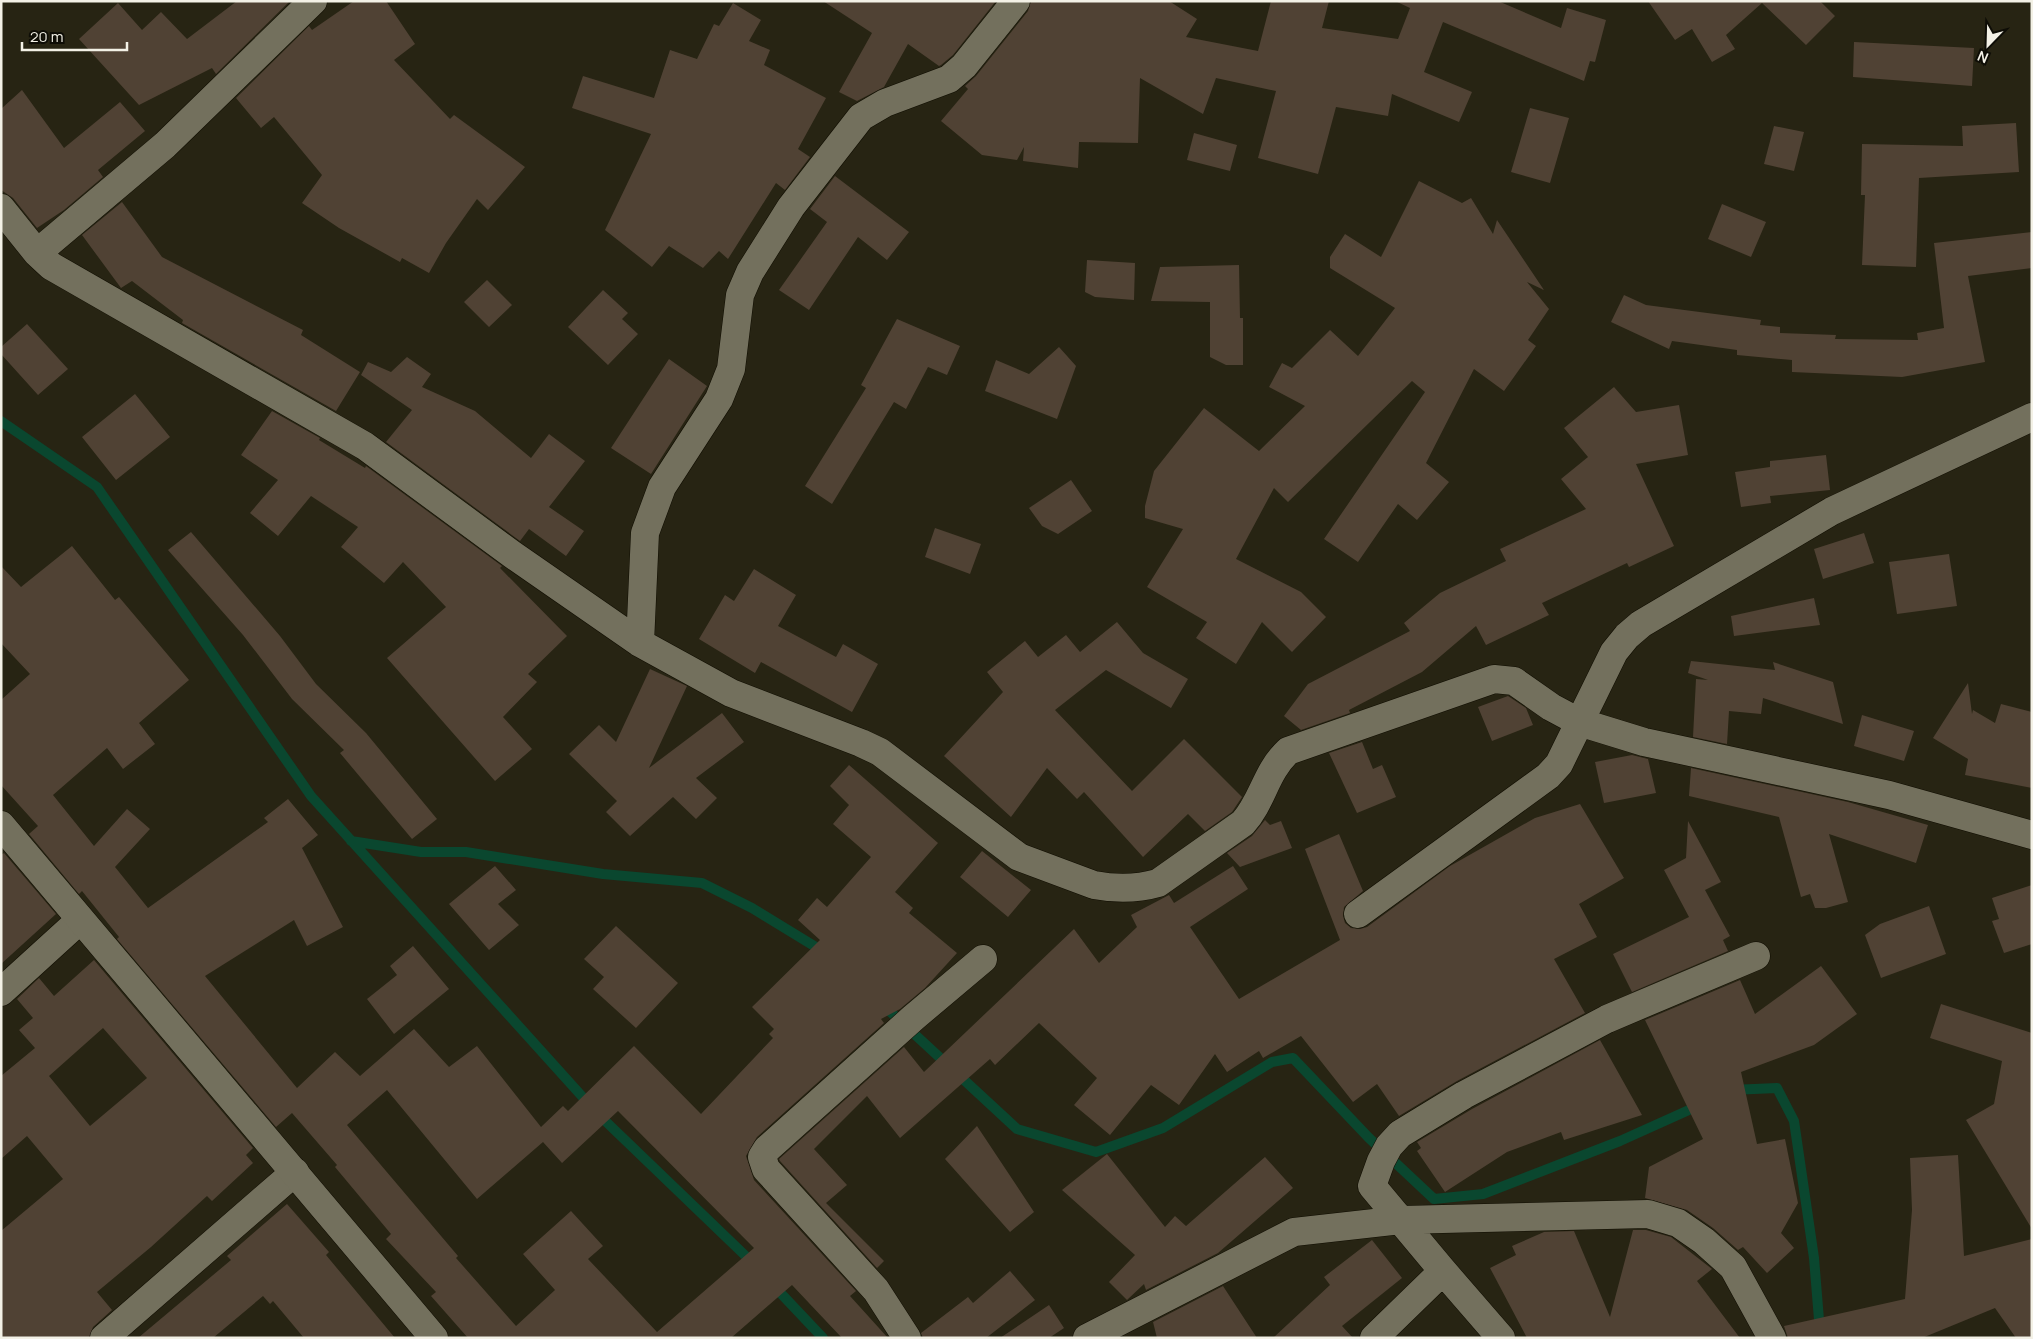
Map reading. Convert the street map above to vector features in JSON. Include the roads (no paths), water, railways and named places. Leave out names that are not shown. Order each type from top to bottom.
[{"type":"street","points":[[37,254],[165,145],[313,1]]},
{"type":"street","points":[[640,642],[645,533],[662,487],[719,399],[731,369],[740,295],[750,272],[790,207],[861,117],[885,103],[949,79],[964,66],[1016,1]]},
{"type":"street","points":[[1,208],[37,254],[51,266],[365,446],[514,555],[640,642],[731,693],[880,752],[1019,857],[1094,885],[1107,888],[1144,887],[1158,883],[1243,823],[1251,814],[1274,764],[1288,751],[1494,679],[1514,681],[1551,707],[1580,722],[1644,742],[1888,795],[2032,835]]},
{"type":"street","points":[[1358,914],[1548,776],[1559,764],[1614,652],[1627,636],[1641,624],[1832,511],[2032,417]]},
{"type":"street","points":[[1,825],[434,1338]]},
{"type":"street","points":[[1,992],[80,920]]},
{"type":"street","points":[[1501,1338],[1372,1186],[1385,1153],[1400,1134],[1464,1095],[1607,1019],[1756,956]]},
{"type":"street","points":[[907,1338],[876,1290],[766,1169],[762,1157],[766,1149],[906,1024],[983,959]]},
{"type":"street","points":[[104,1338],[295,1172]]},
{"type":"street","points":[[1087,1338],[1294,1232],[1401,1220],[1648,1214],[1678,1223],[1704,1241],[1733,1267],[1772,1338]]},
{"type":"street","points":[[1374,1338],[1443,1271]]},
{"type":"waterway","points":[[1,421],[97,487],[311,796],[598,1114],[754,1264]]},
{"type":"waterway","points":[[351,841],[421,852],[466,852],[603,874],[702,883],[752,908],[824,952]]},
{"type":"waterway","points":[[883,1005],[1017,1129],[1096,1152],[1163,1128],[1272,1062],[1293,1058],[1369,1138],[1434,1199],[1483,1194],[1620,1141],[1700,1105]]},
{"type":"waterway","points":[[1731,1090],[1777,1088],[1794,1121],[1814,1258],[1820,1332]]},
{"type":"waterway","points":[[772,1284],[823,1338]]}]
